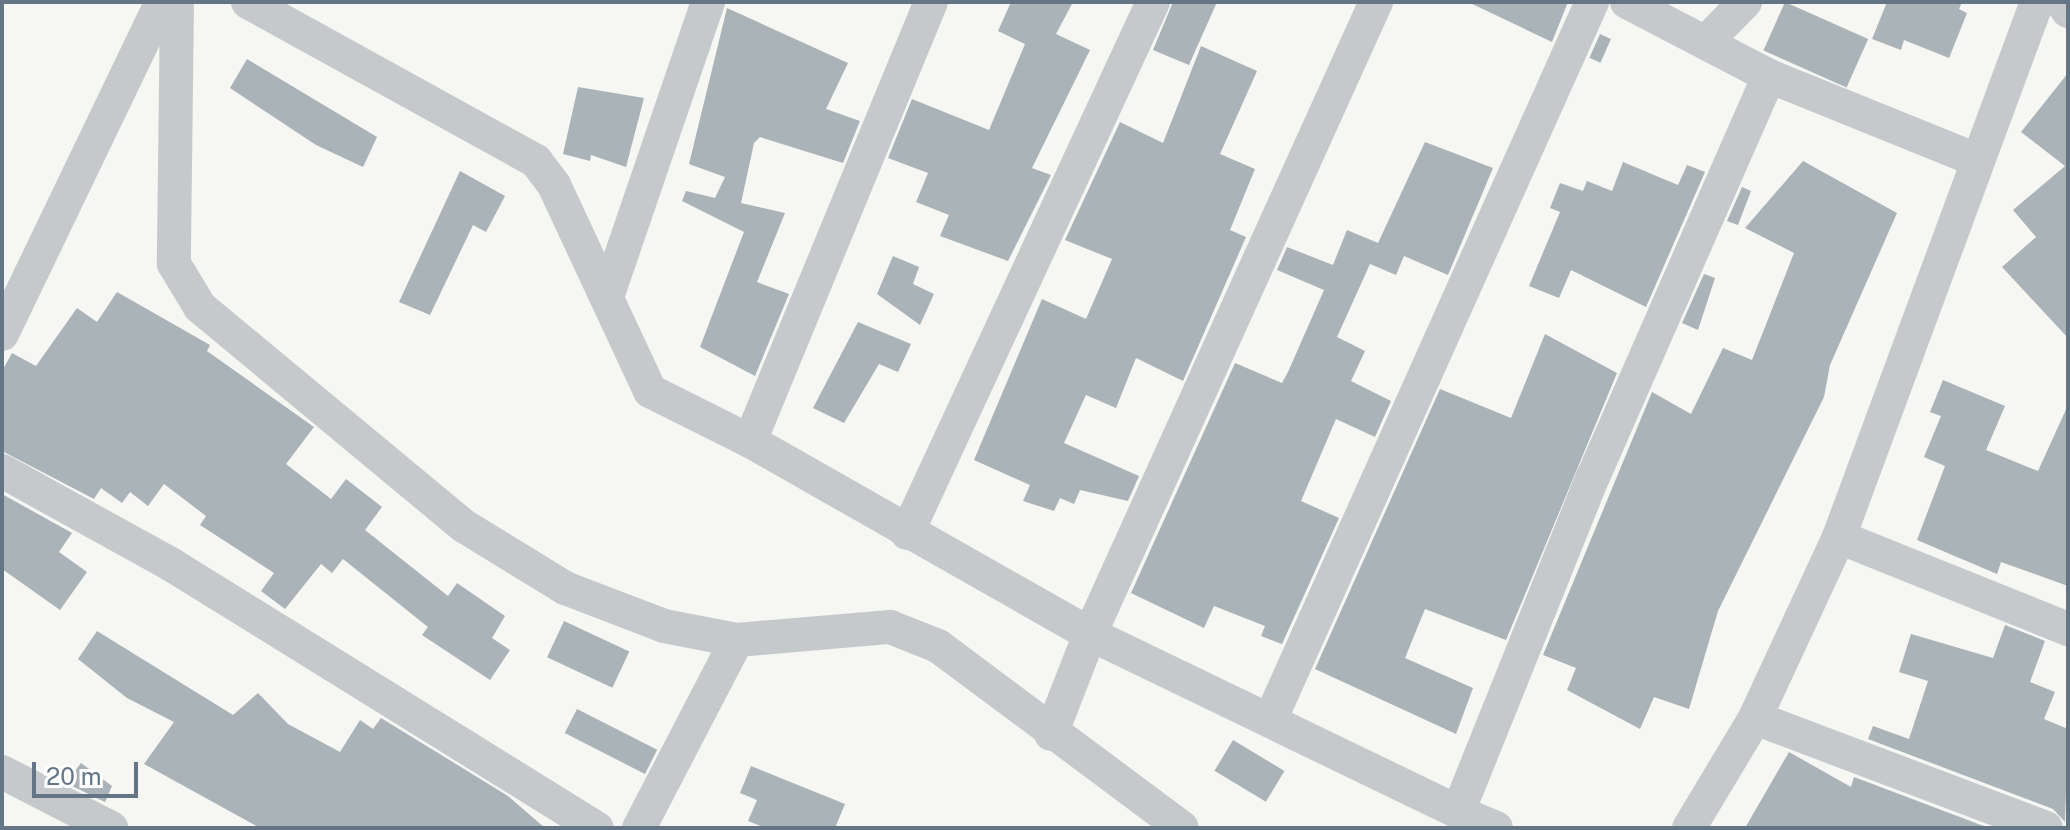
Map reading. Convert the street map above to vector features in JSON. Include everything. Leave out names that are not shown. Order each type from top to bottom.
[{"type":"street","points":[[2,334],[162,2]]},
{"type":"street","points":[[177,2],[174,264],[200,307],[464,526],[565,588],[664,626],[737,640],[890,627],[938,646],[1051,734],[1182,828]]},
{"type":"street","points":[[248,2],[536,161],[608,294],[650,391],[750,441],[907,533],[1090,634],[1496,828]]},
{"type":"street","points":[[608,294],[708,2]]},
{"type":"street","points":[[750,441],[931,2]]},
{"type":"street","points":[[907,533],[1153,2]]},
{"type":"street","points":[[1051,734],[1090,634],[1376,2]]},
{"type":"street","points":[[1271,718],[1592,2]]},
{"type":"street","points":[[1627,2],[1769,76],[1977,160]]},
{"type":"street","points":[[1706,42],[1745,2]]},
{"type":"street","points":[[1689,828],[1755,718],[1839,537],[2037,2]]},
{"type":"street","points":[[2062,2],[2068,11]]},
{"type":"street","points":[[1458,812],[1587,492],[1769,76]]},
{"type":"street","points":[[2,471],[172,565],[597,828]]},
{"type":"street","points":[[1839,537],[2068,629]]},
{"type":"street","points":[[639,828],[737,640]]},
{"type":"street","points":[[1755,718],[2046,828]]},
{"type":"street","points":[[2,772],[52,815],[111,828]]},
{"type":"building","points":[[1011,2],[1073,2],[1056,34],[1090,50],[1032,168],[1051,175],[1008,261],[940,236],[949,215],[916,202],[928,173],[888,158],[912,99],[989,130],[1025,44],[998,31]]},
{"type":"building","points":[[1173,2],[1217,2],[1189,65],[1153,50]]},
{"type":"building","points":[[1468,2],[1568,2],[1552,42]]},
{"type":"building","points":[[1785,2],[1868,39],[1847,87],[1763,50]]},
{"type":"building","points":[[1887,2],[1962,2],[1959,9],[1967,13],[1949,58],[1904,40],[1901,50],[1872,39]]},
{"type":"building","points":[[727,8],[848,63],[826,109],[860,121],[843,163],[760,137],[754,143],[741,203],[785,213],[757,282],[789,294],[755,376],[700,347],[744,232],[682,201],[686,191],[715,198],[725,177],[689,164]]},
{"type":"building","points":[[1600,34],[1611,39],[1600,63],[1589,58]]},
{"type":"building","points":[[1201,46],[1257,71],[1220,154],[1255,169],[1230,230],[1246,237],[1183,381],[1136,358],[1116,408],[1086,395],[1064,443],[1139,476],[1128,501],[1080,490],[1074,504],[1060,498],[1054,511],[1023,501],[1030,485],[974,460],[1042,299],[1086,319],[1112,259],[1065,240],[1120,122],[1163,143]]},
{"type":"building","points":[[247,59],[377,137],[363,167],[316,145],[230,88]]},
{"type":"building","points":[[2068,73],[2068,338],[2002,267],[2036,237],[2013,210],[2065,166],[2021,132]]},
{"type":"building","points":[[578,87],[644,98],[626,167],[591,155],[590,161],[563,154]]},
{"type":"building","points":[[1425,142],[1493,168],[1448,275],[1404,256],[1396,275],[1370,264],[1337,337],[1365,351],[1351,381],[1391,401],[1375,437],[1336,419],[1301,501],[1339,518],[1282,644],[1261,636],[1265,626],[1214,606],[1204,628],[1131,593],[1235,363],[1282,383],[1288,372],[1324,290],[1277,270],[1287,247],[1333,265],[1347,230],[1378,243]]},
{"type":"building","points":[[1803,161],[1897,213],[1830,365],[1824,397],[1718,611],[1689,709],[1654,697],[1640,729],[1567,690],[1576,668],[1543,655],[1652,392],[1691,414],[1723,348],[1752,360],[1794,253],[1745,228]]},
{"type":"building","points":[[1623,162],[1678,185],[1687,165],[1705,172],[1646,307],[1571,270],[1559,298],[1529,286],[1560,212],[1550,208],[1560,183],[1583,191],[1587,181],[1612,191]]},
{"type":"building","points":[[460,171],[505,196],[486,232],[473,225],[430,315],[399,302]]},
{"type":"building","points":[[1742,187],[1751,191],[1738,225],[1727,221]]},
{"type":"building","points":[[893,256],[919,267],[913,284],[934,294],[920,325],[877,294]]},
{"type":"building","points":[[1704,274],[1715,278],[1698,330],[1682,323]]},
{"type":"building","points":[[117,292],[210,345],[207,351],[314,427],[286,464],[331,499],[346,479],[382,507],[365,530],[448,596],[457,583],[505,616],[492,638],[510,650],[490,680],[422,635],[428,627],[343,559],[332,573],[321,564],[285,609],[261,591],[274,573],[200,525],[206,516],[164,484],[148,506],[130,492],[122,503],[101,488],[94,499],[2,451],[2,371],[12,353],[36,366],[77,308],[97,322]]},
{"type":"building","points":[[858,322],[911,344],[898,372],[879,364],[844,423],[813,408]]},
{"type":"building","points":[[1545,334],[1617,373],[1506,640],[1425,609],[1405,658],[1473,688],[1456,734],[1315,669],[1440,389],[1511,418]]},
{"type":"building","points":[[1943,380],[2005,406],[1986,450],[2038,471],[2068,405],[2068,586],[2001,562],[1997,574],[1917,540],[1945,466],[1924,457],[1941,416],[1930,412]]},
{"type":"building","points":[[2,494],[72,533],[59,552],[87,572],[60,610],[2,569]]},
{"type":"building","points":[[564,621],[629,651],[612,688],[547,657]]},
{"type":"building","points":[[2005,625],[2045,641],[2030,682],[2055,692],[2044,719],[2068,729],[2065,822],[2053,809],[1868,739],[1873,726],[1909,739],[1928,681],[1899,672],[1911,634],[1993,658]]},
{"type":"building","points":[[97,631],[233,715],[258,693],[288,724],[340,752],[360,720],[373,729],[381,718],[508,796],[545,828],[260,828],[144,764],[174,722],[127,698],[78,659]]},
{"type":"building","points":[[577,709],[657,750],[645,774],[565,733]]},
{"type":"building","points":[[1233,740],[1284,771],[1266,802],[1214,771]]},
{"type":"building","points":[[1789,752],[1851,787],[1854,777],[1989,828],[1745,828]]},
{"type":"building","points":[[81,763],[112,786],[105,802],[66,783]]},
{"type":"building","points":[[751,766],[845,804],[835,828],[765,828],[748,821],[757,800],[740,793]]}]
